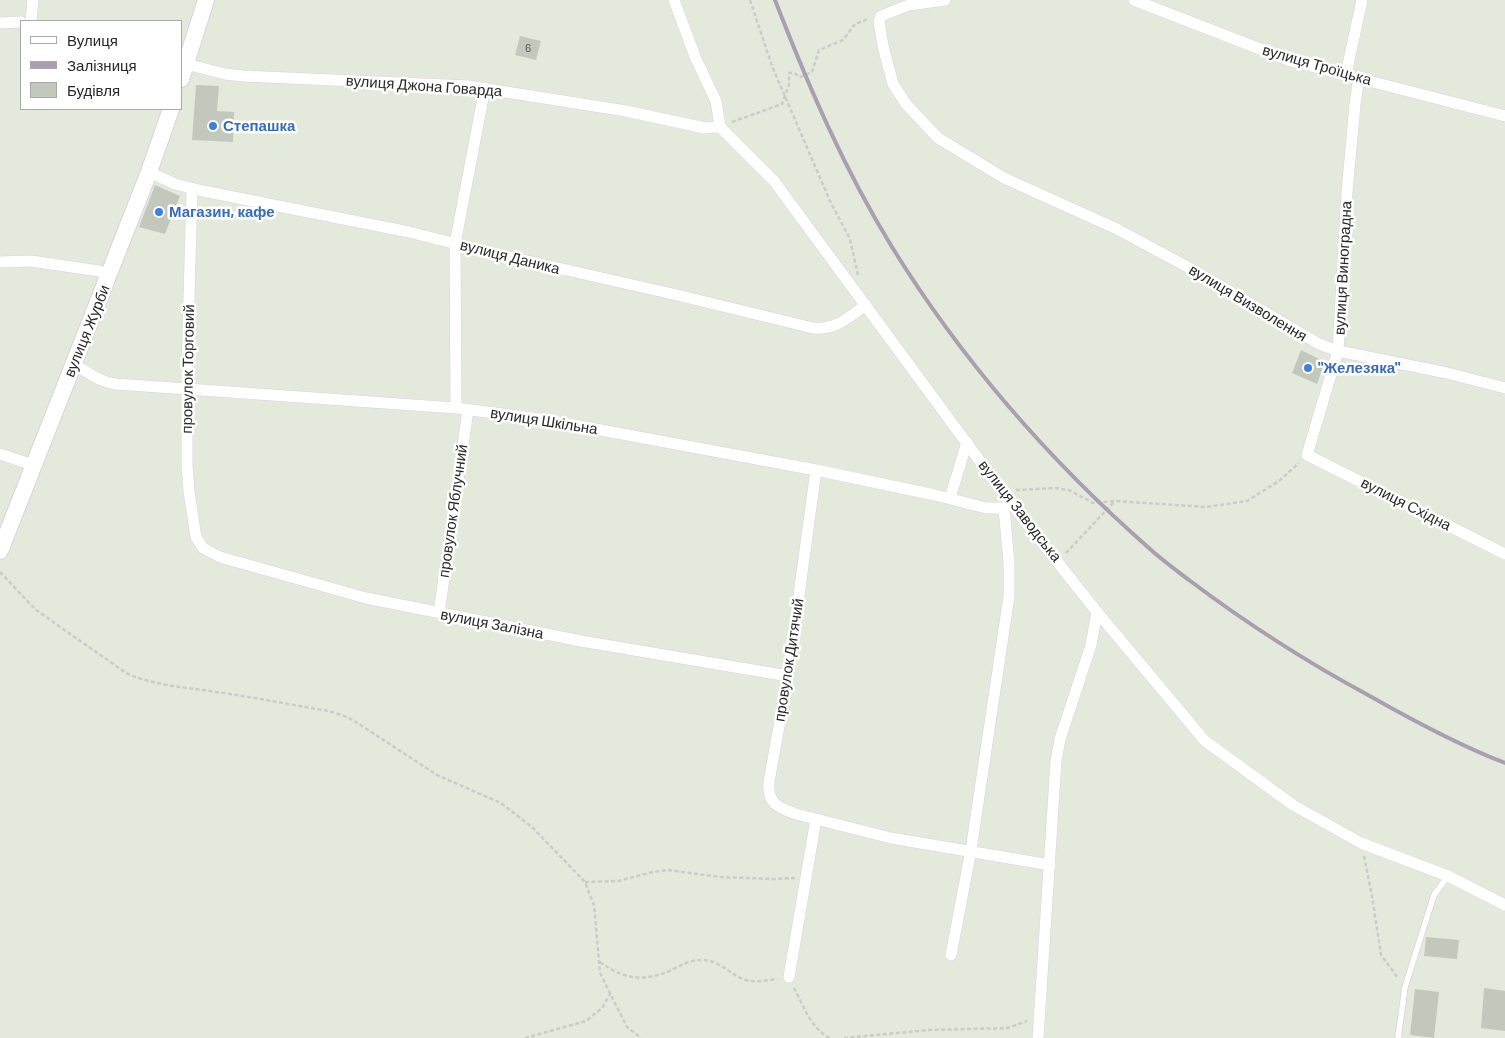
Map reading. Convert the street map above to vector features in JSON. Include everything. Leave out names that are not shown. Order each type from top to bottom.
[{"type":"street","points":[[31,20],[33,0]]},
{"type":"street","points":[[185,60],[206,0]]},
{"type":"street","points":[[674,0],[696,59],[716,101],[720,127]]},
{"type":"street","points":[[881,17],[909,5],[945,0]]},
{"type":"street","name":"вулиця Троїцька","points":[[1134,0],[1291,61],[1505,116]]},
{"type":"street","points":[[1346,74],[1362,0]]},
{"type":"street","name":"вулиця Визволення","points":[[881,17],[883,46],[894,84],[906,104],[938,138],[1004,178],[1116,229],[1193,270],[1307,338],[1338,351],[1505,388]]},
{"type":"street","points":[[0,23],[20,22]]},
{"type":"street","name":"вулиця Джона Говарда","points":[[185,60],[224,74],[243,76],[440,84],[485,88],[626,111],[706,128],[720,127]]},
{"type":"street","name":"вулиця Виноградна","points":[[1308,455],[1338,351],[1347,192],[1359,77]]},
{"type":"street","name":"провулок Яблучний","points":[[439,613],[462,409],[455,244],[485,88]]},
{"type":"street","name":"вулиця Журби","points":[[0,551],[149,172],[171,110]]},
{"type":"street","name":"вулиця Заводська","points":[[720,127],[774,181],[1003,491],[1007,505],[1058,562],[1097,612],[1205,741],[1293,805],[1361,843],[1448,876],[1505,905]]},
{"type":"street","name":"вулиця Даника","points":[[149,172],[192,189],[409,232],[812,328],[822,329],[836,326],[866,304]]},
{"type":"street","name":"провулок Торговий","points":[[192,189],[188,390],[189,492],[194,532],[203,548]]},
{"type":"street","points":[[0,262],[31,261],[99,271],[109,275]]},
{"type":"street","name":"вулиця Шкільна","points":[[74,364],[106,383],[462,409],[547,420],[816,470],[950,498],[986,508],[1007,505]]},
{"type":"street","points":[[950,498],[967,442]]},
{"type":"street","points":[[0,454],[33,465]]},
{"type":"street","name":"вулиця Східна","points":[[1308,455],[1505,554]]},
{"type":"street","name":"провулок Дитячий","points":[[816,470],[788,676],[768,790],[770,799],[784,810],[816,819]]},
{"type":"street","points":[[950,955],[971,850],[1009,596],[1007,505]]},
{"type":"street","name":"вулиця Залізна","points":[[203,548],[220,557],[366,598],[581,641],[788,676]]},
{"type":"street","points":[[1038,1038],[1056,761],[1091,645],[1097,612]]},
{"type":"street","points":[[789,977],[816,819],[891,838],[971,850],[1050,865]]},
{"type":"lane","points":[[1398,1038],[1405,987],[1434,895],[1448,876]]},
{"type":"path","points":[[750,0],[772,66],[830,201],[850,239],[859,276]]},
{"type":"path","points":[[720,127],[782,104],[789,85],[789,73],[794,73],[800,77],[812,72],[819,50],[843,40],[855,24],[871,18],[881,17]]},
{"type":"path","points":[[1003,491],[1055,488],[1069,490],[1093,503],[1115,501],[1206,506],[1246,501],[1280,481],[1308,455]]},
{"type":"path","points":[[1058,562],[1115,501]]},
{"type":"path","points":[[0,572],[36,610],[126,673],[161,685],[329,711],[347,717],[437,775],[501,803],[532,827],[585,882],[594,904],[600,973],[627,1027],[641,1038]]},
{"type":"path","points":[[1361,843],[1372,896],[1381,955],[1405,987]]},
{"type":"path","points":[[585,882],[618,881],[668,870],[720,877],[774,879],[806,877]]},
{"type":"path","points":[[600,962],[622,976],[638,978],[658,975],[690,961],[702,959],[718,964],[750,981],[789,977],[814,1025],[830,1038]]},
{"type":"path","points":[[525,1038],[586,1021],[602,1008],[610,994]]},
{"type":"path","points":[[844,1038],[929,1030],[1008,1028],[1040,1016]]},
{"type":"building","points":[[520,36],[541,41],[536,60],[515,55]]},
{"type":"building","name":"Степашка","points":[[196,85],[219,86],[217,111],[234,112],[233,142],[192,140]]},
{"type":"building","name":"Магазин, кафе","points":[[155,185],[180,196],[165,234],[139,227]]},
{"type":"building","name":"\"Железяка\"","points":[[1301,350],[1325,362],[1317,384],[1292,373]]},
{"type":"building","points":[[1426,937],[1459,940],[1457,959],[1424,956]]},
{"type":"building","points":[[1484,988],[1505,991],[1505,1031],[1481,1028]]},
{"type":"building","points":[[1415,989],[1439,992],[1434,1038],[1410,1035]]},
{"type":"railway","points":[[775,0],[828,126],[858,187],[892,247],[919,289],[978,369],[1043,445],[1113,516],[1155,553],[1232,611],[1299,655],[1418,723],[1505,763]]},
{"type":"place","name":"Степашка","points":[[213,126]]},
{"type":"place","name":"Магазин, кафе","points":[[159,212]]},
{"type":"place","name":"\"Железяка\"","points":[[1308,368]]}]
